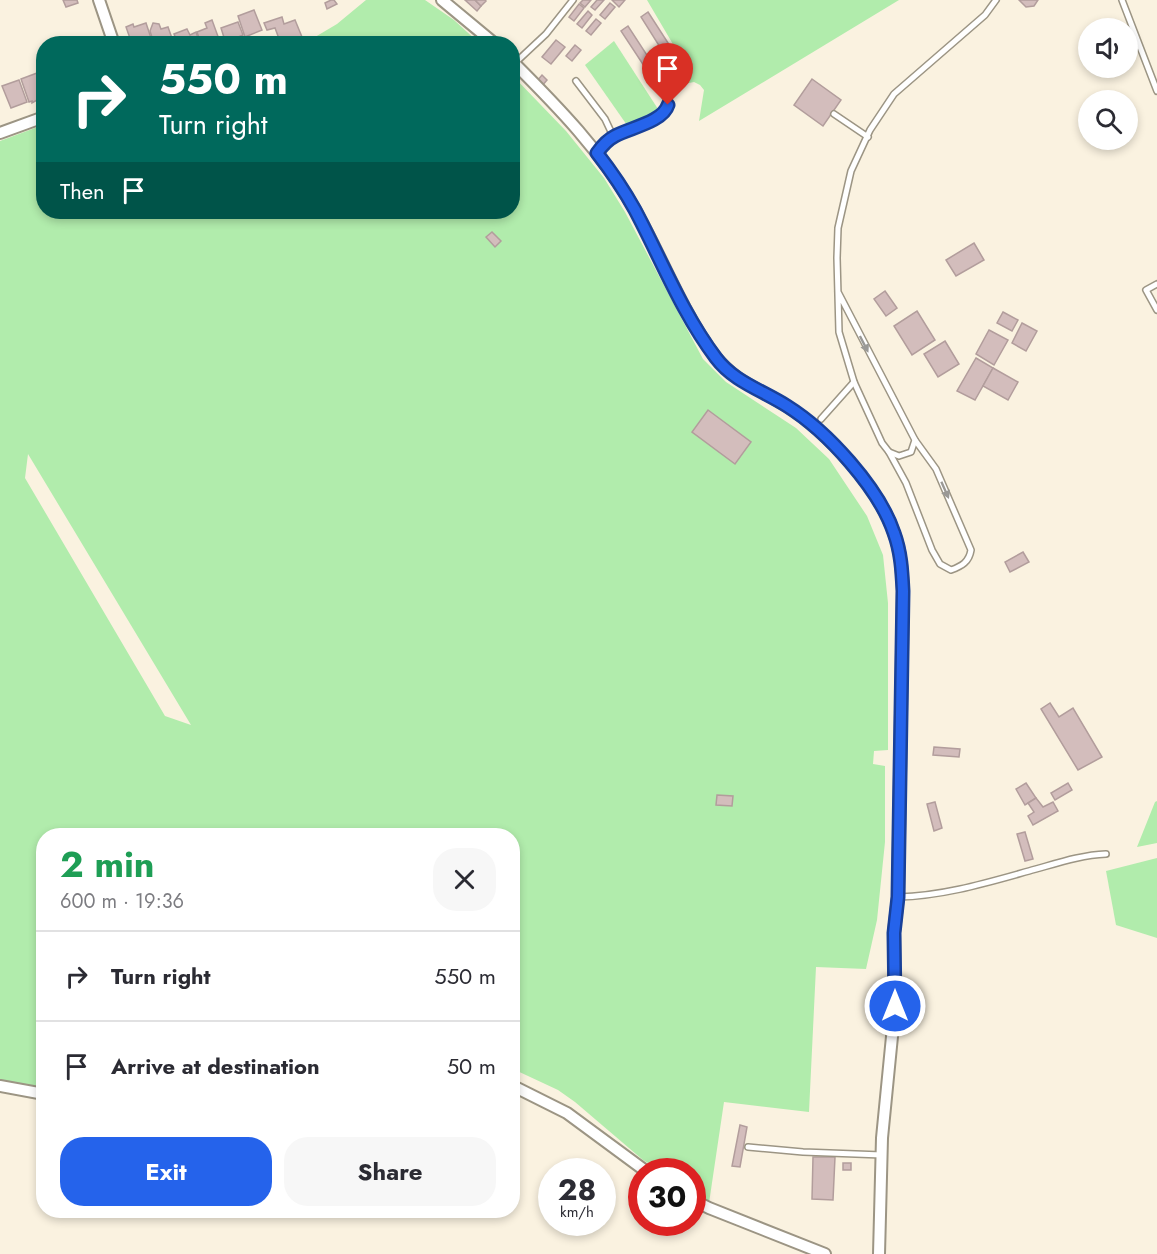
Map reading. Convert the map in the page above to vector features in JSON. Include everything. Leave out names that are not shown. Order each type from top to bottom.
[{"type":"street","points":[[99,0],[111,36]]},
{"type":"street","points":[[442,0],[485,36]]},
{"type":"street","points":[[520,68],[568,118],[597,153],[634,208],[689,317],[724,368],[737,379],[792,410],[828,438],[845,456],[884,508],[895,533],[902,560],[903,591],[898,897],[894,933],[895,1006],[882,1155],[879,1254]]},
{"type":"street","points":[[0,133],[36,120]]},
{"type":"street","points":[[0,1086],[36,1093]]},
{"type":"street","points":[[520,1090],[567,1113],[628,1158]]},
{"type":"street","points":[[706,1206],[825,1254]]},
{"type":"lane","points":[[520,57],[546,34],[573,0]]},
{"type":"lane","points":[[838,292],[915,440],[936,470],[971,550],[969,559],[964,564],[951,570],[940,564],[932,550],[906,483],[870,420],[854,382],[839,332],[837,258],[838,228],[851,171],[894,94],[985,15],[996,0]]},
{"type":"lane","points":[[1122,0],[1157,91]]},
{"type":"lane","points":[[576,81],[614,136]]},
{"type":"lane","points":[[597,153],[614,136],[631,131],[662,114],[668,105],[664,93]]},
{"type":"lane","points":[[834,114],[868,137]]},
{"type":"lane","points":[[1157,284],[1146,290],[1157,310]]},
{"type":"lane","points":[[821,419],[854,382]]},
{"type":"lane","points":[[890,452],[899,456],[911,452],[915,440]]},
{"type":"lane","points":[[898,897],[945,893],[1070,859],[1091,854],[1106,854]]},
{"type":"lane","points":[[748,1147],[882,1155]]},
{"type":"green space","points":[[366,0],[425,0],[454,20],[471,36],[317,36],[337,24]]},
{"type":"green space","points":[[647,0],[899,0],[699,121],[704,90],[694,82],[684,84],[678,81],[677,72],[684,63]]},
{"type":"green space","points":[[614,41],[658,109],[629,128],[585,65]]},
{"type":"green space","points":[[520,83],[566,131],[604,178],[625,212],[703,359],[726,382],[796,428],[829,459],[867,516],[883,555],[888,603],[888,750],[874,751],[873,764],[885,766],[885,842],[877,920],[866,969],[816,967],[809,1112],[724,1102],[709,1203],[706,1201],[706,1158],[641,1158],[575,1102],[558,1090],[520,1072],[520,828],[36,828],[36,1086],[0,1081],[0,141],[36,128],[36,219],[520,219]],"holes":[[[28,454],[191,725],[165,716],[25,478]]]},
{"type":"green space","points":[[1157,801],[1157,843],[1137,847],[1155,802]]},
{"type":"green space","points":[[1157,858],[1157,938],[1116,925],[1106,871]]},
{"type":"building","points":[[63,0],[77,0],[78,3],[66,7]]},
{"type":"building","points":[[331,0],[337,4],[327,9],[325,3]]},
{"type":"building","points":[[465,0],[475,0],[481,6],[477,11]]},
{"type":"building","points":[[475,0],[485,0],[486,1],[481,6]]},
{"type":"building","points":[[583,0],[591,0],[585,7],[580,3]]},
{"type":"building","points":[[597,0],[604,0],[595,10],[591,7]]},
{"type":"building","points":[[612,0],[625,0],[619,7]]},
{"type":"building","points":[[1019,0],[1038,0],[1034,6],[1026,7]]},
{"type":"building","points":[[610,3],[615,7],[605,19],[600,15]]},
{"type":"building","points":[[579,4],[584,8],[574,21],[569,17]]},
{"type":"building","points":[[254,10],[262,30],[245,36],[238,16]]},
{"type":"building","points":[[588,11],[592,15],[582,28],[577,24]]},
{"type":"building","points":[[648,12],[681,63],[662,76],[666,83],[656,90],[652,82],[654,81],[621,31],[628,26],[652,63],[665,55],[641,17]]},
{"type":"building","points":[[282,17],[284,24],[295,20],[302,36],[278,36],[275,28],[267,30],[264,23]]},
{"type":"building","points":[[596,19],[601,23],[591,35],[586,31]]},
{"type":"building","points":[[212,20],[218,36],[198,36],[197,32],[207,28],[205,23]]},
{"type":"building","points":[[238,22],[243,35],[224,36],[221,28]]},
{"type":"building","points":[[146,23],[150,36],[129,36],[126,27],[133,24],[134,27]]},
{"type":"building","points":[[153,23],[159,24],[161,29],[168,27],[171,36],[152,36],[150,31]]},
{"type":"building","points":[[187,29],[190,35],[196,32],[197,36],[175,36],[174,34]]},
{"type":"building","points":[[556,40],[565,47],[551,64],[542,57]]},
{"type":"building","points":[[575,45],[581,50],[572,61],[566,56]]},
{"type":"building","points":[[36,73],[36,101],[32,103],[32,101],[29,102],[21,79]]},
{"type":"building","points":[[542,75],[547,80],[542,86],[537,81]]},
{"type":"building","points":[[812,79],[841,100],[823,126],[794,105]]},
{"type":"building","points":[[19,80],[27,102],[11,108],[2,86]]},
{"type":"building","points":[[492,232],[501,241],[495,247],[486,237]]},
{"type":"building","points":[[974,243],[984,260],[956,276],[946,260]]},
{"type":"building","points":[[885,291],[897,308],[886,316],[874,299]]},
{"type":"building","points":[[917,311],[935,340],[912,355],[894,326]]},
{"type":"building","points":[[1003,312],[1018,320],[1012,331],[997,323]]},
{"type":"building","points":[[1022,323],[1037,331],[1026,351],[1012,343]]},
{"type":"building","points":[[989,330],[1008,340],[994,365],[976,354]]},
{"type":"building","points":[[945,341],[959,364],[938,377],[924,354]]},
{"type":"building","points":[[976,358],[993,368],[975,400],[957,391]]},
{"type":"building","points":[[993,368],[1018,382],[1008,400],[983,386]]},
{"type":"building","points":[[708,410],[751,442],[735,464],[692,432]]},
{"type":"building","points":[[1023,552],[1029,562],[1010,572],[1005,562]]},
{"type":"building","points":[[1050,703],[1059,717],[1073,708],[1102,757],[1078,770],[1041,709]]},
{"type":"building","points":[[934,747],[960,749],[959,757],[933,755]]},
{"type":"building","points":[[1026,783],[1036,798],[1025,805],[1016,789]]},
{"type":"building","points":[[1068,783],[1072,790],[1055,800],[1051,793]]},
{"type":"building","points":[[717,795],[733,796],[732,806],[716,805]]},
{"type":"building","points":[[1036,798],[1043,807],[1053,802],[1058,811],[1033,825],[1028,816],[1034,812],[1028,803]]},
{"type":"building","points":[[935,802],[942,828],[934,831],[927,804]]},
{"type":"building","points":[[1025,832],[1033,859],[1025,861],[1017,834]]},
{"type":"building","points":[[740,1125],[747,1127],[740,1167],[732,1166]]},
{"type":"building","points":[[813,1157],[835,1157],[833,1200],[812,1199]]},
{"type":"building","points":[[843,1163],[851,1163],[851,1170],[843,1170]]},
{"type":"route","points":[[668,105],[662,114],[631,131],[614,136],[597,153],[634,208],[703,340],[724,368],[737,379],[800,415],[828,438],[845,456],[884,508],[895,533],[902,560],[898,897],[894,933],[895,1006]]}]
